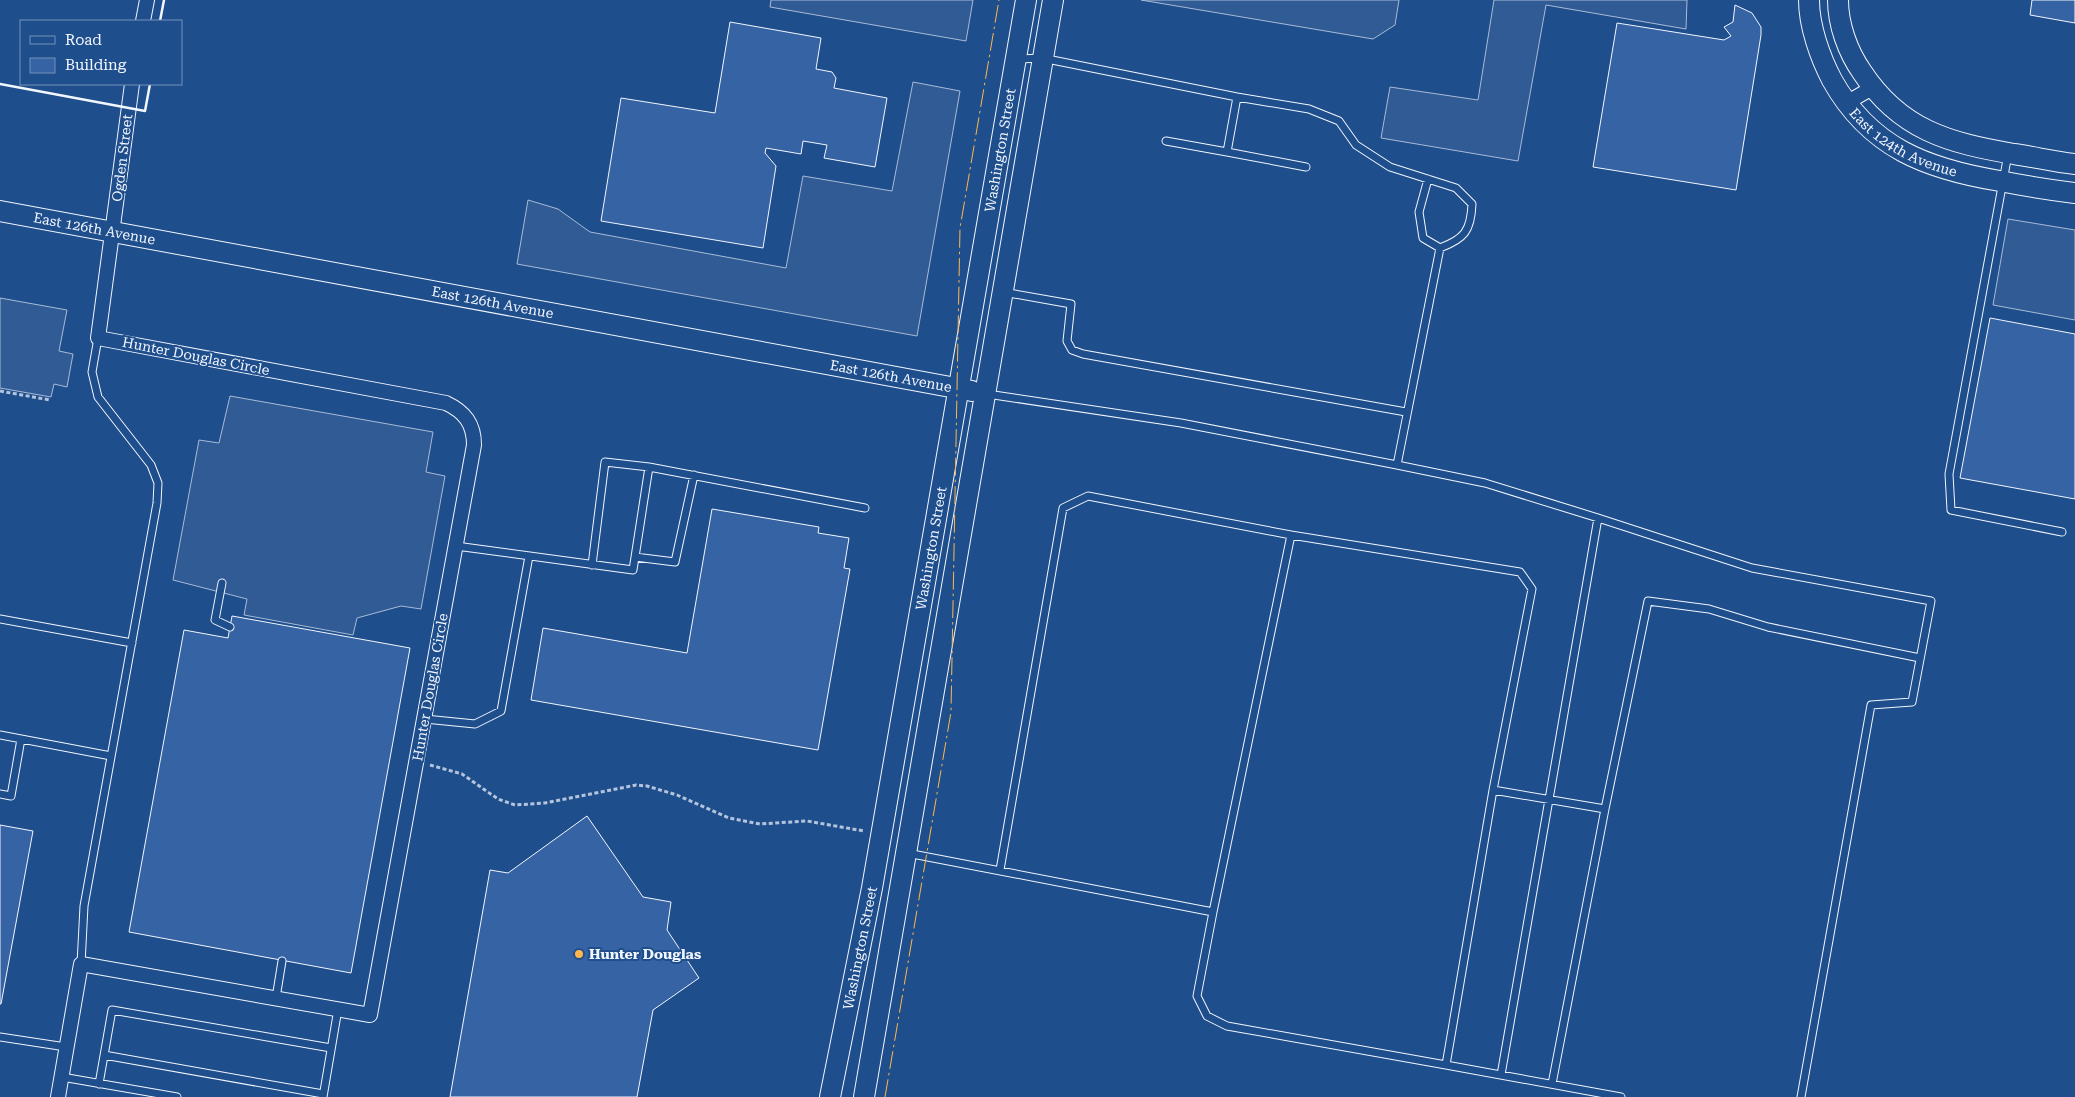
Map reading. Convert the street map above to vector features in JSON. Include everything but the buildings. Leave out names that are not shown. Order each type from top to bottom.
[{"type":"main road","name":"Washington Street","points":[[830,1097],[872,888],[1026,0]]},
{"type":"main road","name":"Washington Street","points":[[864,1097],[1053,0]]},
{"type":"main road","name":"East 124th Avenue","points":[[1809,0],[1826,70],[1839,92],[1868,126],[1901,152],[1922,162],[1953,172],[2075,193]]},
{"type":"main road","name":"East 124th Avenue","points":[[1838,0],[1844,36],[1855,62],[1872,88],[1893,110],[1917,127],[1943,139],[2008,153],[2075,164]]},
{"type":"main road","name":"East 126th Avenue","points":[[0,211],[986,394]]},
{"type":"street","points":[[143,20],[147,0]]},
{"type":"street","name":"Ogden Street","points":[[113,232],[132,85]]},
{"type":"street","points":[[1848,102],[1872,88]]},
{"type":"street","points":[[98,338],[113,232]]},
{"type":"street","name":"Hunter Douglas Circle","points":[[81,964],[370,1015],[456,546],[474,434],[471,424],[457,408],[435,401],[98,338]]},
{"type":"street","points":[[58,1097],[81,964]]},
{"type":"lane","points":[[1016,59],[1042,58],[1236,98],[1309,109],[1339,121],[1356,145],[1390,167],[1456,188],[1472,204],[1471,219],[1459,240],[1440,248]]},
{"type":"lane","points":[[1227,152],[1236,98]]},
{"type":"lane","points":[[1166,142],[1306,166]]},
{"type":"lane","points":[[2008,153],[1949,474],[1951,510],[2062,532]]},
{"type":"lane","points":[[1428,179],[1419,212],[1423,238],[1440,248]]},
{"type":"lane","points":[[1397,465],[1440,248]]},
{"type":"lane","points":[[1003,292],[1071,304],[1067,341],[1072,350],[1083,354],[1406,412]]},
{"type":"lane","points":[[81,964],[84,906],[157,503],[158,483],[151,465],[98,397],[92,372],[98,338]]},
{"type":"lane","points":[[986,394],[1181,423],[1485,483],[1752,568],[1930,601],[1912,702],[1871,706],[1801,1097]]},
{"type":"lane","points":[[592,565],[605,462],[649,467],[865,508]]},
{"type":"lane","points":[[456,546],[633,570],[649,467]]},
{"type":"lane","points":[[635,557],[675,562],[694,476]]},
{"type":"lane","points":[[1000,870],[1064,508],[1088,496],[1291,535],[1520,572],[1532,589],[1493,790],[1446,1065]]},
{"type":"lane","points":[[1501,1075],[1598,518]]},
{"type":"lane","points":[[1291,535],[1197,996],[1207,1016],[1227,1026],[1621,1097]]},
{"type":"lane","points":[[424,719],[475,724],[501,711],[529,556]]},
{"type":"lane","points":[[222,583],[215,620],[230,627]]},
{"type":"lane","points":[[1552,1084],[1605,809],[1648,601],[1709,609],[1768,627],[1920,658]]},
{"type":"lane","points":[[0,619],[132,643]]},
{"type":"lane","points":[[0,735],[111,756]]},
{"type":"lane","points":[[0,794],[11,796],[21,739]]},
{"type":"lane","points":[[1493,790],[1605,809]]},
{"type":"lane","points":[[907,853],[1213,912]]},
{"type":"lane","points":[[276,998],[282,961]]},
{"type":"lane","points":[[99,1084],[112,1010],[331,1048]]},
{"type":"lane","points":[[104,1055],[323,1095],[338,1010]]},
{"type":"lane","points":[[0,1037],[66,1047]]},
{"type":"lane","points":[[62,1077],[177,1097]]},
{"type":"path","points":[[0,391],[50,400]]},
{"type":"path","points":[[428,764],[462,774],[498,799],[515,805],[545,803],[636,785],[677,795],[729,818],[760,824],[807,821],[865,831]]},
{"type":"shaded area","points":[[771,0],[973,0],[966,41],[770,7]]},
{"type":"shaded area","points":[[1141,0],[1399,0],[1395,25],[1373,39]]},
{"type":"shaded area","points":[[1494,0],[1687,0],[1686,29],[1546,5],[1518,161],[1381,138],[1390,87],[1478,100]]},
{"type":"shaded area","points":[[913,82],[960,91],[917,336],[517,264],[528,200],[558,209],[590,232],[786,268],[803,176],[892,191]]},
{"type":"shaded area","points":[[2008,219],[2075,230],[2075,320],[1993,305]]},
{"type":"shaded area","points":[[0,298],[67,310],[59,351],[73,354],[67,387],[54,384],[51,397],[0,388]]},
{"type":"shaded area","points":[[230,396],[433,432],[426,472],[445,476],[421,609],[401,606],[357,618],[353,635],[244,615],[247,599],[173,580],[199,440],[219,443]]},
{"type":"wall","points":[[160,20],[164,0]]},
{"type":"wall","points":[[0,84],[145,111],[150,85]]},
{"type":"power","points":[[885,1097],[951,712],[960,228],[999,0]]},
{"type":"place","name":"Hunter Douglas","points":[[579,954]]}]
